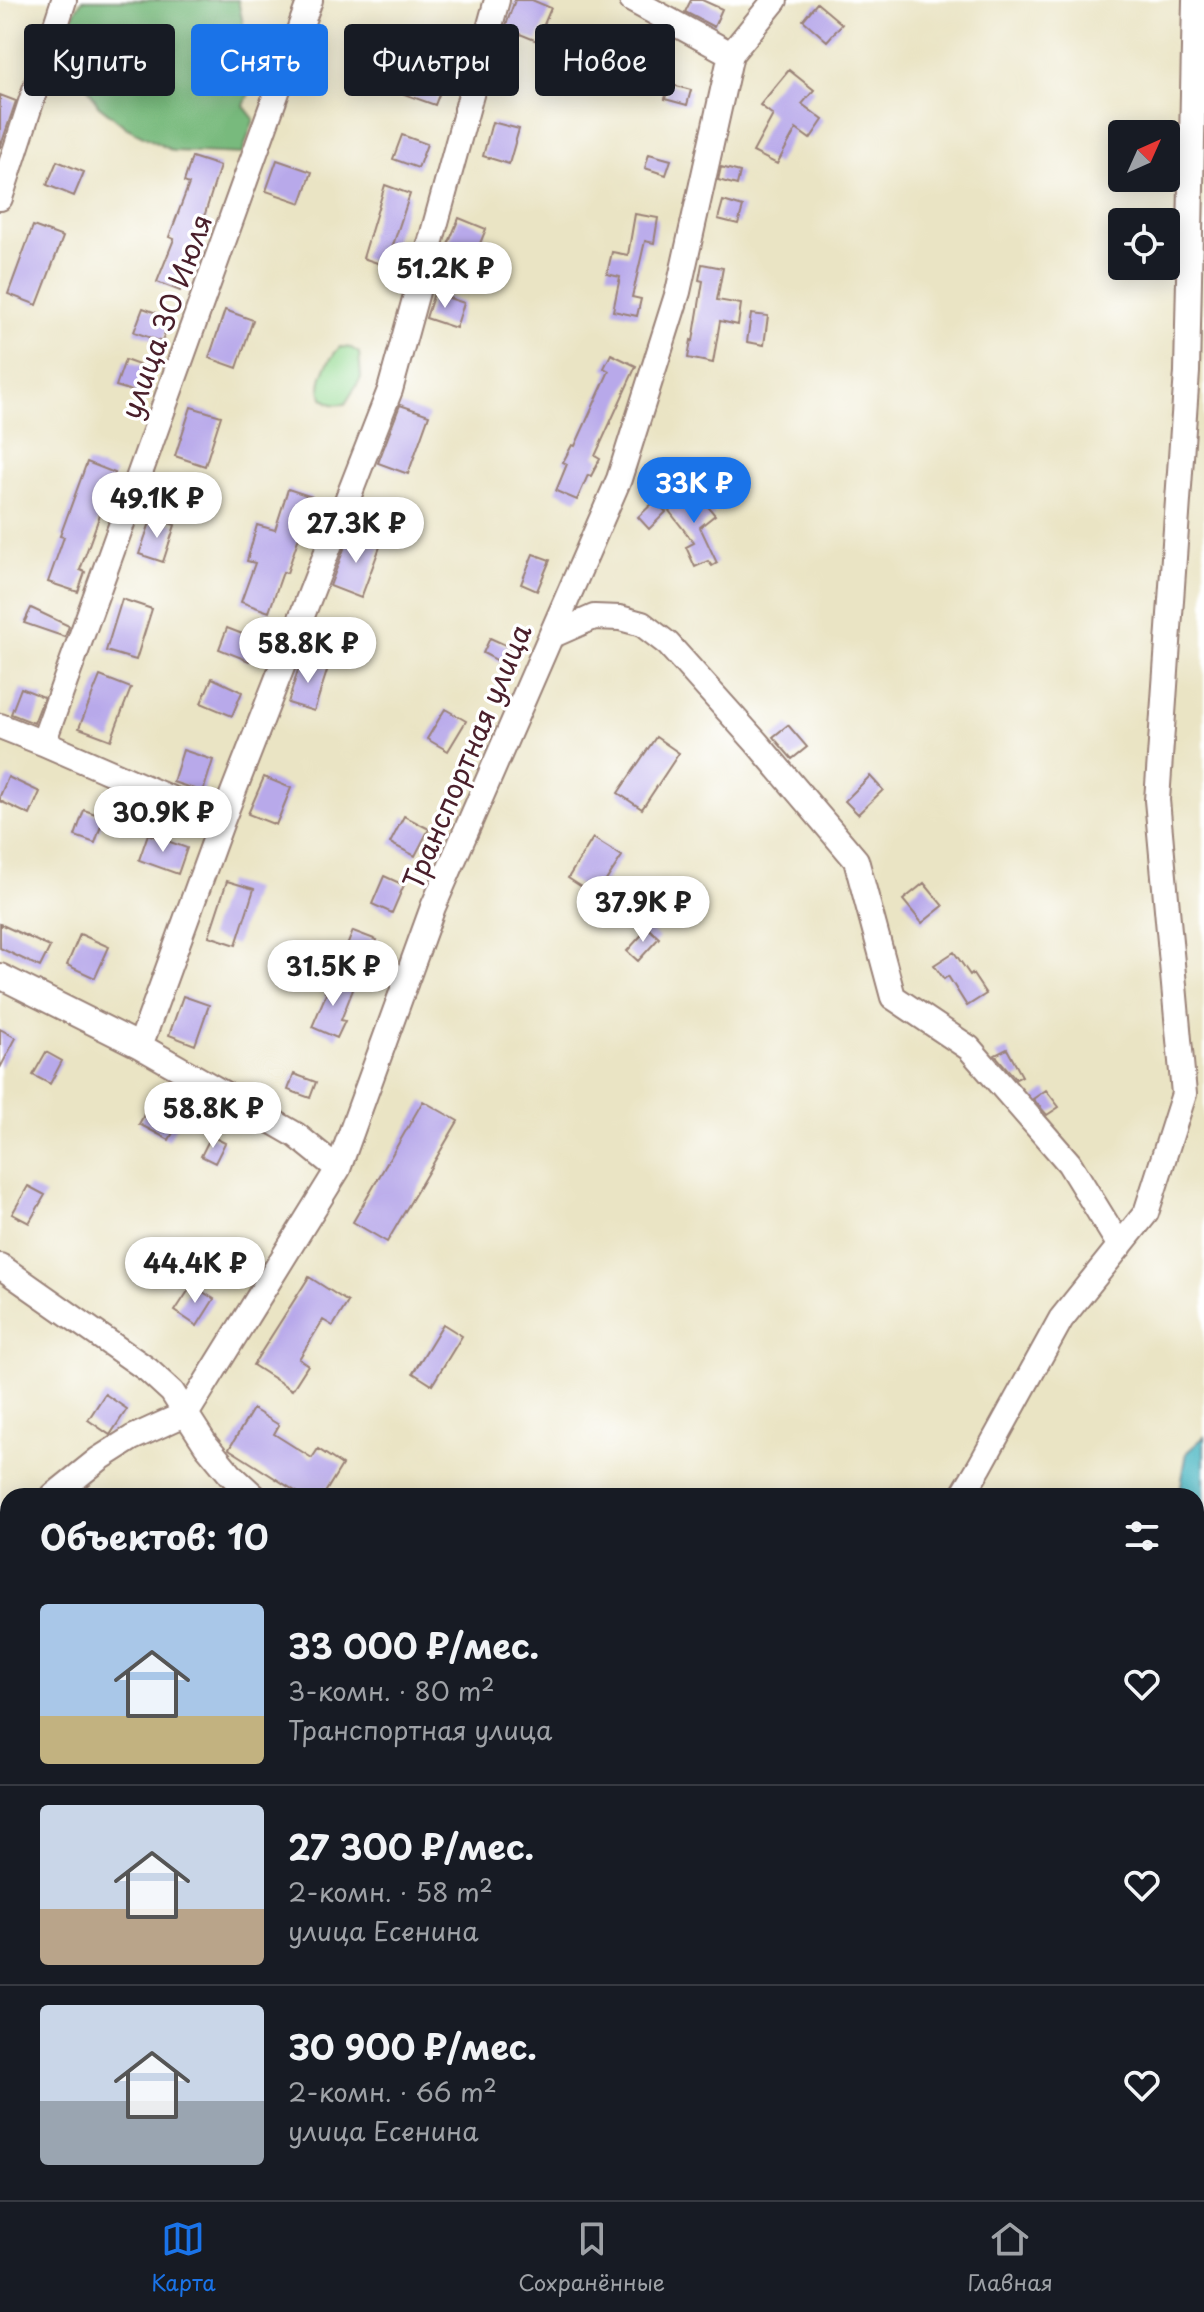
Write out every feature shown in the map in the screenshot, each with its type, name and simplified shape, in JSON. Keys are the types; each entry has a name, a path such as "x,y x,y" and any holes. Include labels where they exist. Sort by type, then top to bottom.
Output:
{"street":[{"path":"0,198 64,0"},
{"name":"улица 30 Июля","path":"43,743 310,0"},
{"path":"140,1046 222,821 390,390 497,0"},
{"path":"632,0 731,54"},
{"name":"Транспортная улица","path":"187,1413 338,1169 433,907 619,479 678,292 731,54 775,0"},
{"path":"967,1488 1061,1319 1146,1213 1184,1094 1157,800 1196,380 1195,0"},
{"path":"551,636 594,617 620,618 642,624 668,644 856,860 893,997 969,1048 1069,1163 1120,1246"},
{"path":"0,726 222,821"},
{"path":"0,976 140,1046 296,1135 338,1169"},
{"path":"0,1266 148,1370 172,1392 206,1445 246,1488"},
{"path":"63,1488 132,1438 187,1413"}],"green space":[{"path":"82,0 238,0 243,24 191,24 191,96 248,96 244,106 254,119 242,154 173,151 127,128 98,105 93,96 175,96 175,24 69,24"},
{"path":"340,347 359,353 361,378 345,404 334,404 325,399 320,385 330,360"}],"water":[{"path":"1204,1437 1204,1488 1180,1488 1187,1452"}],"building":[{"path":"515,0 532,0 551,8 544,24 535,24 535,40 519,34 519,24 506,24"},
{"path":"691,0 702,0 722,9 714,27 685,12"},
{"path":"817,3 842,24 827,41 803,20"},
{"path":"789,70 814,90 802,104 823,120 810,139 796,129 777,164 753,152 773,115 760,105"},
{"path":"675,86 691,90 687,105 665,99 666,96 675,96"},
{"path":"0,95 16,101 0,148"},
{"path":"410,96 438,96 435,105"},
{"path":"492,122 519,129 509,164 483,156"},
{"path":"402,135 427,144 418,168 393,159"},
{"path":"649,154 671,160 666,175 645,168"},
{"path":"192,157 220,166 204,217 207,218 180,291 157,282 174,239 169,237 189,184 184,182"},
{"path":"277,160 312,172 301,203 266,191"},
{"path":"57,161 84,172 74,196 47,185"},
{"path":"721,167 740,172 737,185 718,180"},
{"path":"385,185 410,194 386,266 363,258"},
{"path":"723,201 743,207 738,224 718,219"},
{"path":"635,214 658,218 654,243 645,241 632,297 641,299 637,316 613,311 620,277 607,274 612,252 628,255"},
{"path":"459,218 486,229 474,258 447,247"},
{"path":"33,226 63,237 37,305 8,294"},
{"path":"702,264 723,268 717,300 741,304 738,325 720,321 713,363 688,358 703,281 699,280"},
{"path":"434,293 464,303 456,328 426,318"},
{"path":"143,308 170,318 162,342 134,332"},
{"path":"225,310 253,320 237,368 209,358"},
{"path":"751,314 768,316 764,345 747,342"},
{"path":"611,354 636,366 595,456 600,459 591,476 588,475 577,500 556,491 567,464 563,462 572,445 575,446 609,371 604,368"},
{"path":"125,360 153,370 145,395 116,386"},
{"path":"400,405 429,415 408,474 378,463"},
{"path":"191,407 221,416 205,466 175,456"},
{"path":"87,462 115,473 80,570 85,572 78,592 48,582 64,537 60,536"},
{"path":"692,487 715,515 700,527 717,563 712,566 708,561 695,567 686,547 694,543 666,507"},
{"path":"288,489 312,497 287,573 283,572 269,612 241,602 255,563 247,561 257,525 275,530"},
{"path":"655,501 666,512 649,529 638,517"},
{"path":"152,517 175,525 163,562 139,554"},
{"path":"350,533 381,544 361,598 330,586"},
{"path":"533,554 550,560 537,591 521,584"},
{"path":"122,599 152,609 136,660 106,651"},
{"path":"31,608 69,626 65,637 24,623"},
{"path":"227,628 258,640 249,661 219,649"},
{"path":"490,638 510,647 502,663 483,653"},
{"path":"301,660 328,668 314,711 288,703"},
{"path":"100,676 131,688 111,740 79,728"},
{"path":"212,678 242,692 232,716 201,703"},
{"path":"21,688 44,697 34,723 11,714"},
{"path":"445,709 466,721 448,751 427,739"},
{"path":"788,725 807,747 792,759 773,737"},
{"path":"656,737 679,753 642,809 618,793"},
{"path":"183,750 213,760 203,792 173,782"},
{"path":"870,776 883,790 858,814 845,801"},
{"path":"8,777 40,792 30,815 0,801"},
{"path":"264,777 291,788 276,825 248,814"},
{"path":"84,810 104,817 95,843 75,836"},
{"path":"404,816 429,829 415,856 390,843"},
{"path":"148,834 187,848 178,874 139,860"},
{"path":"593,838 622,856 596,896 568,878"},
{"path":"384,876 404,885 392,913 372,904"},
{"path":"227,881 254,889 236,945 209,936"},
{"path":"924,883 943,906 922,923 903,900"},
{"path":"0,924 50,947 40,967 0,948"},
{"path":"648,928 659,938 638,961 627,951"},
{"path":"353,931 377,940 369,960 345,951"},
{"path":"80,934 109,947 95,978 67,965"},
{"path":"954,952 986,994 967,1006 948,976 944,979 934,965"},
{"path":"330,978 354,987 337,1038 312,1027"},
{"path":"183,996 209,1005 195,1045 169,1035"},
{"path":"0,1029 16,1038 0,1068"},
{"path":"1007,1049 1022,1076 1016,1079 995,1055"},
{"path":"46,1052 62,1061 50,1084 33,1075"},
{"path":"294,1074 316,1082 310,1098 288,1090"},
{"path":"1046,1090 1059,1107 1047,1115 1033,1099"},
{"path":"423,1101 458,1121 387,1242 353,1222"},
{"path":"151,1102 181,1118 169,1140 139,1124"},
{"path":"211,1136 225,1143 215,1163 201,1156"},
{"path":"28,1186 45,1195 29,1223 12,1214"},
{"path":"309,1277 348,1302 333,1326 323,1320 299,1359 308,1365 292,1390 253,1365"},
{"path":"192,1285 214,1299 197,1326 175,1311"},
{"path":"443,1324 462,1336 432,1385 413,1373"},
{"path":"105,1394 127,1409 110,1435 88,1420"},
{"path":"253,1409 279,1425 274,1434 312,1458 318,1449 342,1465 328,1488 290,1488 229,1449"}]}
